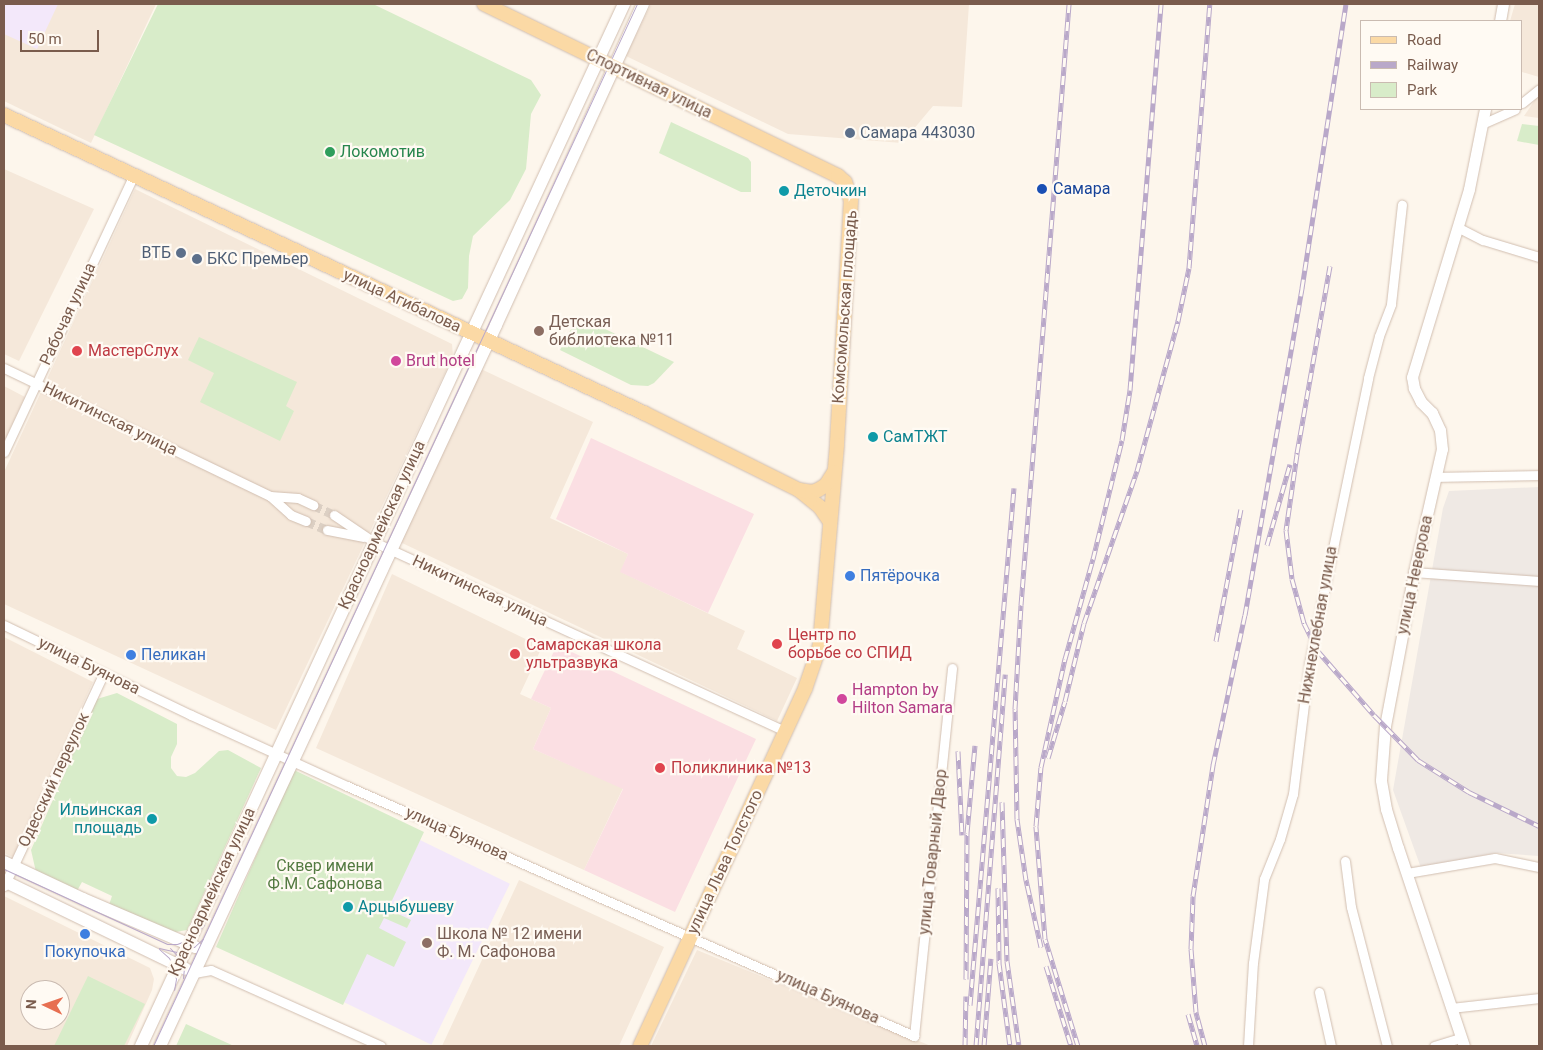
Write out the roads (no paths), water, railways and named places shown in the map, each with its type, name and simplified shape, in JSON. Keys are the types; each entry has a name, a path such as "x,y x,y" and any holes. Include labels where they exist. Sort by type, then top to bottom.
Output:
{"main road":[{"name":"Спортивная улица","path":"484,4 814,164"},
{"name":"Красноармейская улица","path":"141,1046 276,753 370,540 471,333 624,4"},
{"name":"Красноармейская улица","path":"160,1046 643,4"},
{"name":"улица Агибалова","path":"4,115 133,177 644,413 799,490 820,507 830,522"},
{"name":"Комсомольская площадь","path":"814,164 845,182 849,190 852,207 835,469"},
{"path":"799,490 812,492 818,490 831,479 835,469"},
{"name":"улица Льва Толстого","path":"640,1046 805,689 820,645 835,469"},
{"path":"8,864 204,952"},
{"path":"4,883 194,973"}],"street":[{"path":"1500,20 1503,4"},
{"path":"1523,102 1539,89"},
{"name":"улица Неверова","path":"1463,1042 1386,809 1381,780 1385,726 1414,572 1442,450 1440,430 1432,413 1421,402 1412,377 1468,189 1485,110"},
{"path":"1482,124 1513,110"},
{"name":"Рабочая улица","path":"4,452 133,177"},
{"name":"Нижнехлебная улица","path":"1248,1046 1252,963 1264,879 1280,839 1292,794 1310,656 1368,378 1379,336 1391,304 1402,205"},
{"path":"1457,228 1483,240 1539,257"},
{"name":"Никитинская улица","path":"4,368 270,496 291,515 306,522"},
{"path":"1436,477 1539,475"},
{"name":"Никитинская улица","path":"270,496 298,498 313,505"},
{"name":"Никитинская улица","path":"334,515 370,540 785,731"},
{"name":"Никитинская улица","path":"327,530 370,540"},
{"path":"1414,572 1539,581"},
{"name":"улица Буянова","path":"4,625 104,674 293,761 914,1036"},
{"name":"улица Товарный Двор","path":"914,1036 952,668"},
{"name":"Одесский переулок","path":"4,883 8,864 104,674"},
{"path":"1407,874 1495,858 1539,867"},
{"path":"1345,861 1352,907 1387,1046"},
{"path":"204,952 211,970"},
{"path":"194,973 211,970 381,1046"},
{"path":"1319,992 1331,1046"},
{"path":"1452,1008 1539,998"},
{"path":"1434,1046 1463,1042"}],"tunnel":[{"path":"313,505 334,515"},
{"path":"306,521 327,530"}],"tram line":[{"path":"153,1046 637,4"},
{"path":"4,869 167,944 177,944 190,939 204,925"},
{"path":"159,948 176,952 194,947 203,939"},
{"path":"170,948 181,960 184,968 183,978"},
{"path":"159,949 169,958 173,965 176,979 174,990"}],"railway":[{"path":"1041,947 1026,880 1017,819 1015,709 1021,605 1069,4"},
{"path":"1078,1046 1045,939 1036,826 1041,767 1065,659 1093,559 1122,440 1130,390 1161,4"},
{"path":"1048,758 1065,701 1084,623 1137,471 1178,321 1189,268 1210,4"},
{"path":"1205,1046 1196,1012 1191,949 1193,896 1213,765 1245,615 1302,288 1346,4"},
{"path":"1330,266 1297,454 1286,530 1292,579 1304,623 1317,650 1374,715 1418,760 1469,792 1539,826"},
{"path":"1267,545 1290,464"},
{"path":"970,1005 1014,488"},
{"path":"1216,641 1241,509"},
{"path":"976,1046 1005,674"},
{"path":"966,979 967,833 975,745"},
{"path":"958,751 962,835"},
{"path":"1002,802 1007,961 1019,1046"},
{"path":"998,888 999,963 1010,1046"},
{"path":"984,1046 991,958"},
{"path":"1046,966 1071,1046"},
{"path":"965,1046 966,996"},
{"path":"1188,1014 1197,1046"}],"place":[{"name":"Самара 443030","path":"850,133"},
{"name":"Локомотив","path":"330,152"},
{"name":"Самара","path":"1042,189"},
{"name":"Деточкин","path":"784,191"},
{"name":"ВТБ","path":"181,253"},
{"name":"БКС Премьер","path":"197,259"},
{"name":"Детская библиотека №11","path":"539,331"},
{"name":"МастерСлух","path":"77,351"},
{"name":"Brut hotel","path":"396,361"},
{"name":"СамТЖТ","path":"873,437"},
{"name":"Пятёрочка","path":"850,576"},
{"name":"Центр по борьбе со СПИД","path":"777,644"},
{"name":"Самарская школа ультразвука","path":"515,654"},
{"name":"Пеликан","path":"131,655"},
{"name":"Hampton by Hilton Samara","path":"842,699"},
{"name":"Поликлиника №13","path":"660,768"},
{"name":"Ильинская площадь","path":"152,819"},
{"name":"Арцыбушеву","path":"348,907"},
{"name":"Покупочка","path":"85,934"},
{"name":"Школа № 12 имени Ф. М. Сафонова","path":"427,943"}],"park label":[{"name":"Cквер имени Ф.М. Сафонова","path":"325,875"}]}
